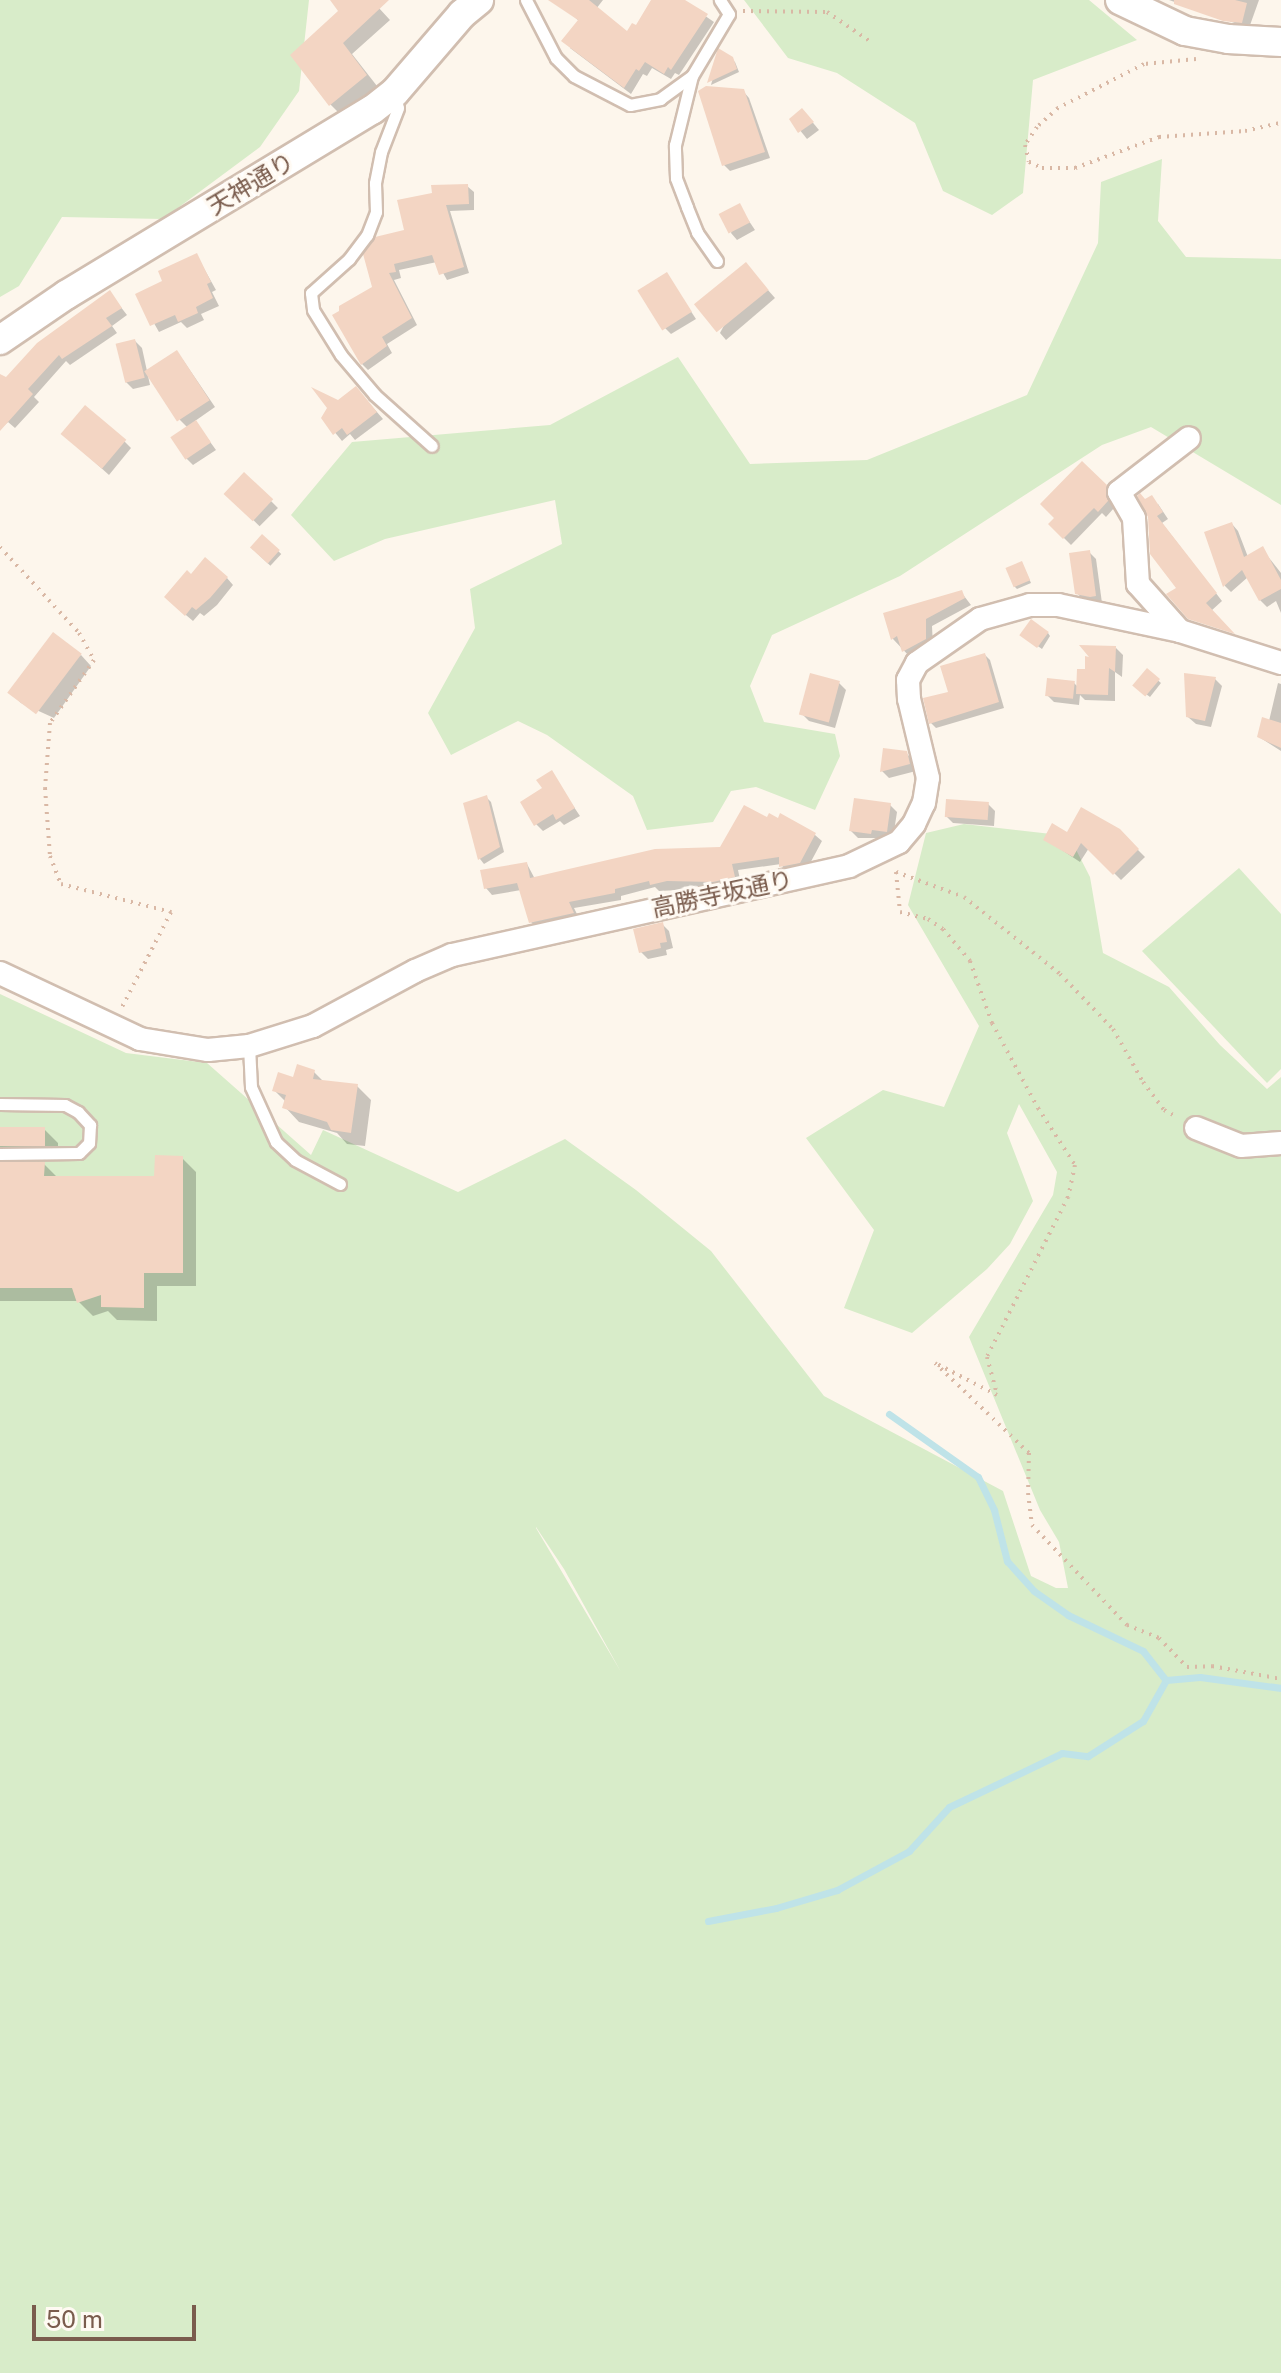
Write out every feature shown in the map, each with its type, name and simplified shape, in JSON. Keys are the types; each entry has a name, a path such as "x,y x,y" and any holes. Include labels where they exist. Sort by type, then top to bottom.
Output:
{"street":[{"name":"天神通り","path":"0,340 66,295 372,110 395,92 462,14 479,0"},
{"path":"1120,0 1185,31 1228,39 1281,42"},
{"path":"1180,631 1138,584 1134,518 1119,492 1189,438"},
{"name":"高勝寺坂通り","path":"0,973 112,1026 166,1045 208,1050 249,1046 313,1026 415,971 452,955 849,866 899,842 914,824 924,803 928,778 909,699 908,680 917,663 946,639 980,619 1030,605 1058,605 1180,631 1281,663"},
{"path":"1196,1128 1241,1146 1281,1143"}],"lane":[{"path":"526,0 556,58 574,76 630,105 660,99 692,76"},
{"path":"717,261 697,232 676,178 675,145 692,76 729,14 720,0"},
{"path":"395,92 398,108 381,152 375,183 376,212 367,235 349,259 311,293 313,310 341,355 375,395 432,446"},
{"path":"249,1046 251,1087 276,1142 295,1160 340,1184"},
{"path":"0,1104 65,1105 78,1112 90,1125 89,1143 79,1153 0,1154"}],"path":[{"path":"729,14 751,9 827,12 871,42"},
{"path":"1228,39 1202,58 1144,64 1058,108 1037,127 1025,145 1029,162 1042,168 1075,168 1159,137 1245,131 1281,123"},
{"path":"0,547 79,633 94,660 50,723 45,788 50,856 61,884 171,912 112,1026"},
{"path":"876,855 896,872 964,897 1060,974 1113,1029 1143,1082 1164,1110 1196,1128"},
{"path":"896,872 900,912 928,919 943,929 970,961 992,1023 1038,1108 1075,1165 1068,1197 987,1357 997,1395 935,1363 1029,1453 1028,1493 1032,1525 1127,1625 1159,1638 1187,1667 1225,1668 1281,1679"}],"green space":[{"path":"0,0 309,0 299,91 260,147 163,219 62,217 19,286 0,297"},
{"path":"744,0 1089,0 1137,40 1033,80 1023,193 992,215 943,191 915,123 837,73 788,58"},
{"path":"1162,159 1158,221 1186,257 1281,259 1281,505 1151,427 1102,445 900,576 772,635 750,686 764,722 835,734 840,756 815,810 756,787 731,791 713,822 647,830 633,796 547,735 518,721 451,755 428,713 475,628 470,589 562,544 555,500 385,539 334,561 291,515 352,442 550,425 678,357 750,464 867,460 1027,395 1098,243 1101,182"},
{"path":"964,824 1069,836 1090,877 1103,953 1169,987 1220,1045 1267,1089 1281,1077 1281,2373 0,2373 0,994 126,1053 207,1063 311,1155 323,1130 458,1192 565,1139 636,1190 711,1251 824,1396 1003,1491 1031,1576 1056,1588 1068,1588 1059,1542 1040,1510 969,1337 1053,1195 1057,1172 1019,1104 1007,1133 1033,1201 1010,1244 987,1269 912,1333 844,1308 874,1230 806,1138 883,1090 944,1107 979,1026 908,905 926,833","holes":["536,1527 564,1569 621,1672"]},
{"path":"1239,868 1281,914 1281,1069 1267,1083 1142,951"}],"building":[{"path":"330,0 389,0 343,43 367,75 329,106 290,55 338,11"},
{"path":"548,0 589,0 627,31 632,23 636,25 651,0 685,0 708,14 671,70 668,67 664,74 645,62 639,71 636,69 624,88 561,41 578,20"},
{"path":"1174,0 1235,0 1247,3 1242,23 1223,21 1174,4"},
{"path":"718,48 733,57 737,69 707,83"},
{"path":"706,86 744,89 765,152 722,166 698,91"},
{"path":"802,108 814,122 798,133 789,119"},
{"path":"468,184 469,204 446,205 464,267 439,275 432,255 394,264 396,272 389,273 412,318 382,337 387,346 361,365 332,315 339,311 339,306 372,287 363,254 375,237 404,230 397,200 432,193 431,185"},
{"path":"740,203 750,223 729,233 719,214"},
{"path":"197,253 211,282 207,284 213,298 196,307 198,313 178,322 175,315 150,326 135,294 162,281 158,271"},
{"path":"746,262 769,290 717,332 694,304"},
{"path":"667,272 692,312 662,330 637,291"},
{"path":"110,290 122,308 106,318 112,326 62,359 59,355 28,389 33,394 0,431 0,374 6,377 37,343"},
{"path":"135,339 145,378 125,383 116,344"},
{"path":"177,350 210,400 177,422 144,371"},
{"path":"356,386 377,412 347,435 342,428 333,435 321,418 327,408 311,387 338,400"},
{"path":"85,405 126,440 102,469 61,434"},
{"path":"196,420 211,442 185,460 170,437"},
{"path":"1082,461 1107,485 1108,501 1098,512 1094,508 1063,539 1048,524 1054,518 1040,504"},
{"path":"244,472 273,499 253,521 224,494"},
{"path":"1140,493 1145,499 1152,495 1163,512 1157,516 1217,593 1206,603 1235,634 1188,619 1166,594 1176,588 1150,554 1148,517 1137,496"},
{"path":"1232,522 1244,557 1263,546 1281,580 1281,589 1259,601 1242,570 1223,587 1204,532"},
{"path":"262,534 280,550 268,563 250,547"},
{"path":"1090,550 1096,596 1090,597 1075,594 1069,553"},
{"path":"205,557 228,577 210,598 196,610 192,607 185,616 164,597 187,570 191,574"},
{"path":"1022,561 1030,580 1014,587 1005,568"},
{"path":"962,590 965,598 926,619 926,639 902,652 897,636 891,640 883,613"},
{"path":"1031,619 1049,632 1037,648 1019,635"},
{"path":"53,632 82,654 36,714 7,693"},
{"path":"1079,645 1116,646 1115,672 1109,668 1108,695 1076,694 1077,669 1085,669 1085,656 1089,657"},
{"path":"985,653 999,702 929,724 923,698 948,692 940,666"},
{"path":"1147,668 1160,679 1145,697 1132,686"},
{"path":"810,673 840,681 829,723 799,715"},
{"path":"1184,673 1216,677 1205,721 1186,717"},
{"path":"1047,678 1075,681 1073,699 1045,696"},
{"path":"1262,717 1281,723 1281,748 1257,737"},
{"path":"883,748 907,751 910,764 880,772"},
{"path":"552,770 575,808 556,820 553,814 534,826 520,802 542,788 536,780"},
{"path":"487,795 500,847 478,860 463,803"},
{"path":"854,798 891,803 887,832 872,830 871,834 849,831"},
{"path":"946,799 989,802 988,820 945,817"},
{"path":"744,805 767,817 769,813 778,818 780,813 816,833 800,863 779,867 779,857 732,864 735,877 713,882 667,881 650,885 649,881 615,889 615,893 569,902 574,913 529,923 517,883 484,889 480,870 527,862 530,878 655,849 720,847"},
{"path":"1081,807 1120,829 1139,849 1113,875 1081,843 1073,857 1043,840 1052,823 1067,832"},
{"path":"663,922 667,942 660,943 661,948 639,953 633,929"},
{"path":"297,1064 315,1070 313,1079 358,1084 351,1133 331,1130 327,1122 282,1108 286,1095 272,1091 278,1072 293,1077"},
{"path":"0,1127 45,1127 45,1146 0,1146"},
{"path":"155,1155 183,1156 183,1273 144,1273 144,1308 101,1307 101,1295 77,1303 72,1288 0,1288 0,1162 45,1162 44,1176 154,1176"}],"waterway":[{"path":"889,1414 978,1477 994,1510 1007,1561 1034,1591 1068,1615 1143,1651 1166,1680"},
{"path":"708,1921 776,1908 837,1890 909,1851 949,1807 1062,1753 1088,1756 1143,1721 1166,1680 1200,1677 1281,1688"}]}
